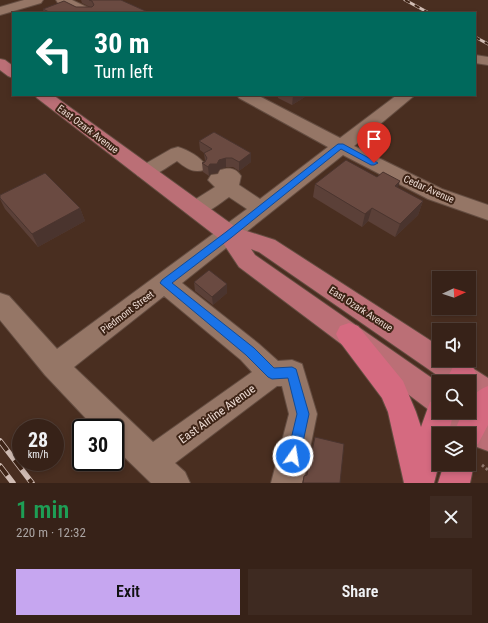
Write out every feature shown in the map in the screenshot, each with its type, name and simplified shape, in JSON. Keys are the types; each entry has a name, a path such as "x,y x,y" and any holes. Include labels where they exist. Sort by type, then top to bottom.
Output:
{"highway":[{"path":"349,334 393,390 402,412 419,481"},
{"path":"470,427 488,399"},
{"path":"419,481 438,419"},
{"path":"454,483 457,471"}],"main road":[{"path":"0,63 12,72"},
{"name":"East Ozark Avenue","path":"44,96 229,234 267,246 455,375"},
{"name":"East Ozark Avenue","path":"229,234 247,261 432,395"},
{"name":"East Ozark Avenue","path":"476,387 488,394"}],"street":[{"path":"0,11 37,0"},
{"path":"62,0 86,12"},
{"path":"476,59 488,61"},
{"name":"Cedar Avenue","path":"247,96 340,146 435,194 488,213"},
{"name":"Piedmont Street","path":"55,366 229,234 406,96"},
{"path":"145,172 178,154 195,161"},
{"path":"195,209 225,181 261,209"},
{"path":"165,283 250,352 272,374 292,372 303,414 287,483"},
{"path":"0,302 55,366 106,419"},
{"name":"East Airline Avenue","path":"151,462 272,374"},
{"path":"124,436 174,483"}],"building":[{"path":"89,0 121,0 148,12 49,12 43,9 64,1 76,7 92,7 94,5 92,1"},
{"path":"214,132 251,153 239,162 232,158 226,158 219,160 217,164 210,164 208,167 202,163 205,162 207,158 204,153 212,149 199,141"},
{"path":"346,160 377,177 383,172 400,181 395,186 423,201 400,224 372,208 365,214 315,184"},
{"path":"45,173 80,208 32,234 0,198 0,195"},
{"path":"209,270 227,284 212,297 194,282"},
{"path":"315,437 344,444 340,483 303,483 304,476 307,475"}],"railway":[{"path":"405,0 427,12"},
{"path":"476,38 488,44"},
{"path":"0,441 32,483"},
{"path":"0,466 13,483"}],"route":[{"path":"293,456 303,414 292,372 272,374 250,352 165,283 340,146 374,163"}]}
